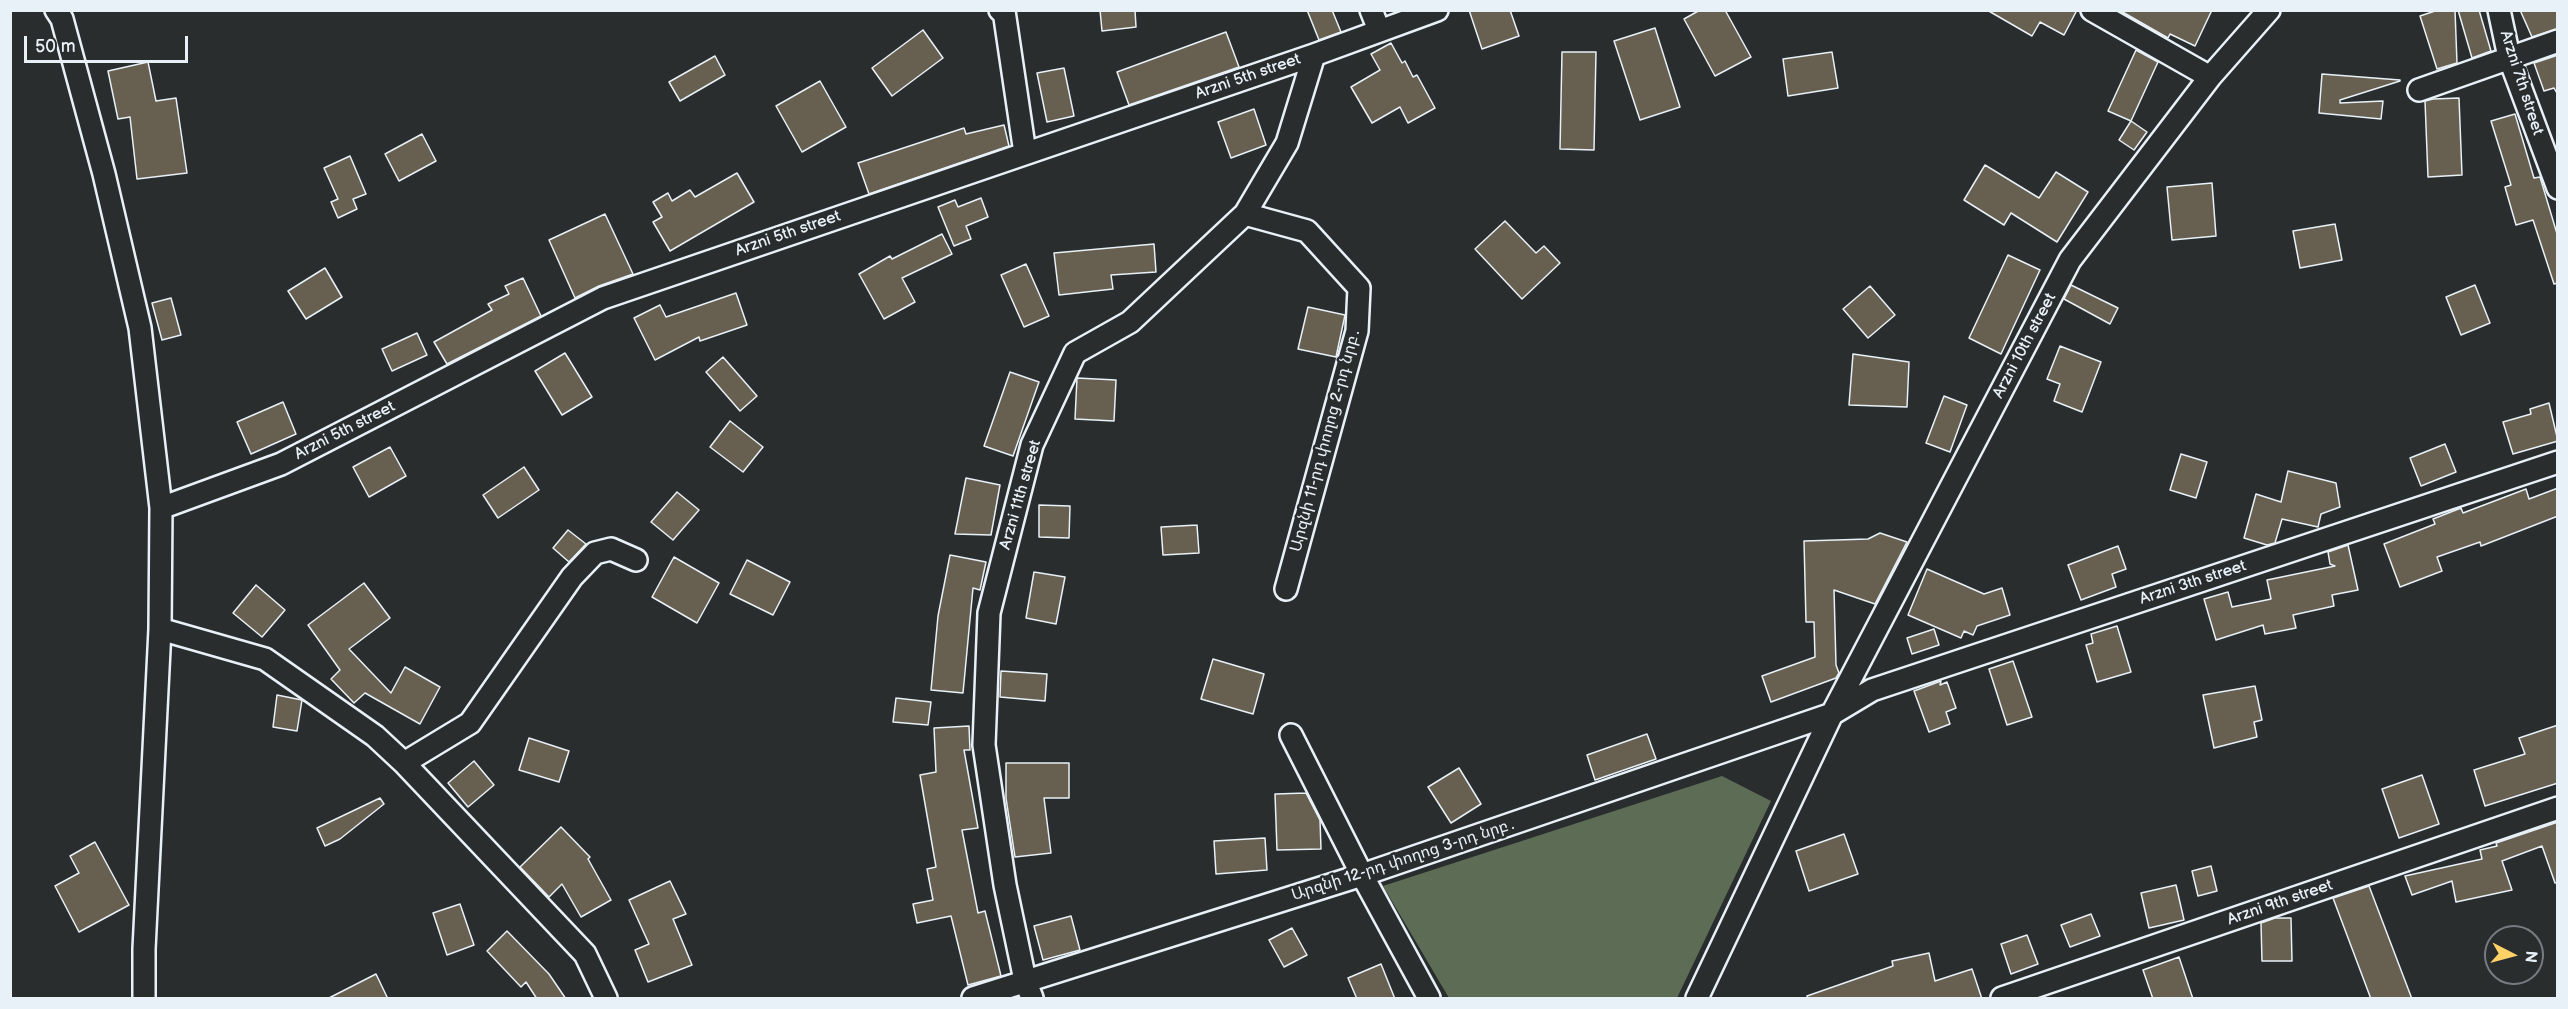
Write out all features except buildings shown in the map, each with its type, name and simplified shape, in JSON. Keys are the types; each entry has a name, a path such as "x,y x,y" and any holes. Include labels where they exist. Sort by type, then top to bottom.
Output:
{"street":[{"path":"56,10 62,19 98,152 140,327 161,508 160,629 144,949 144,999"},
{"path":"1000,10 1004,11 1025,153"},
{"path":"1371,10 1379,30"},
{"name":"Arzni 5th street","path":"161,508 280,464 603,298 1314,55 1437,10"},
{"path":"2092,10 2210,77"},
{"name":"Arzni 10th street","path":"1697,999 1833,714 2070,260 2210,77 2269,10"},
{"name":"Arzni 7th street","path":"2499,10 2510,57 2558,188"},
{"path":"2419,90 2558,41"},
{"name":"Arzni 11th street","path":"1028,990 1005,885 984,745 989,613 1032,445 1075,353 1130,322 1245,214 1287,143 1314,55"},
{"name":"Արզնի 11-րդ փողոց 2-րդ նրբ․","path":"1245,214 1307,231 1359,288 1357,331 1286,590"},
{"name":"Arzni 3th street","path":"1833,714 1872,690 2558,462"},
{"path":"404,763 470,723 572,577 595,553 611,549 636,560"},
{"path":"160,629 265,659 375,736 404,763 585,954 606,999"},
{"name":"Արզնի 12-րդ փողոց 3-րդ նրբ․","path":"973,999 1028,990 1833,714"},
{"path":"1291,735 1362,875 1429,999"},
{"name":"Arzni 9th street","path":"2002,999 2558,808"}],"green space":[{"path":"1722,776 1771,801 1677,998 1449,998 1383,886"}]}
